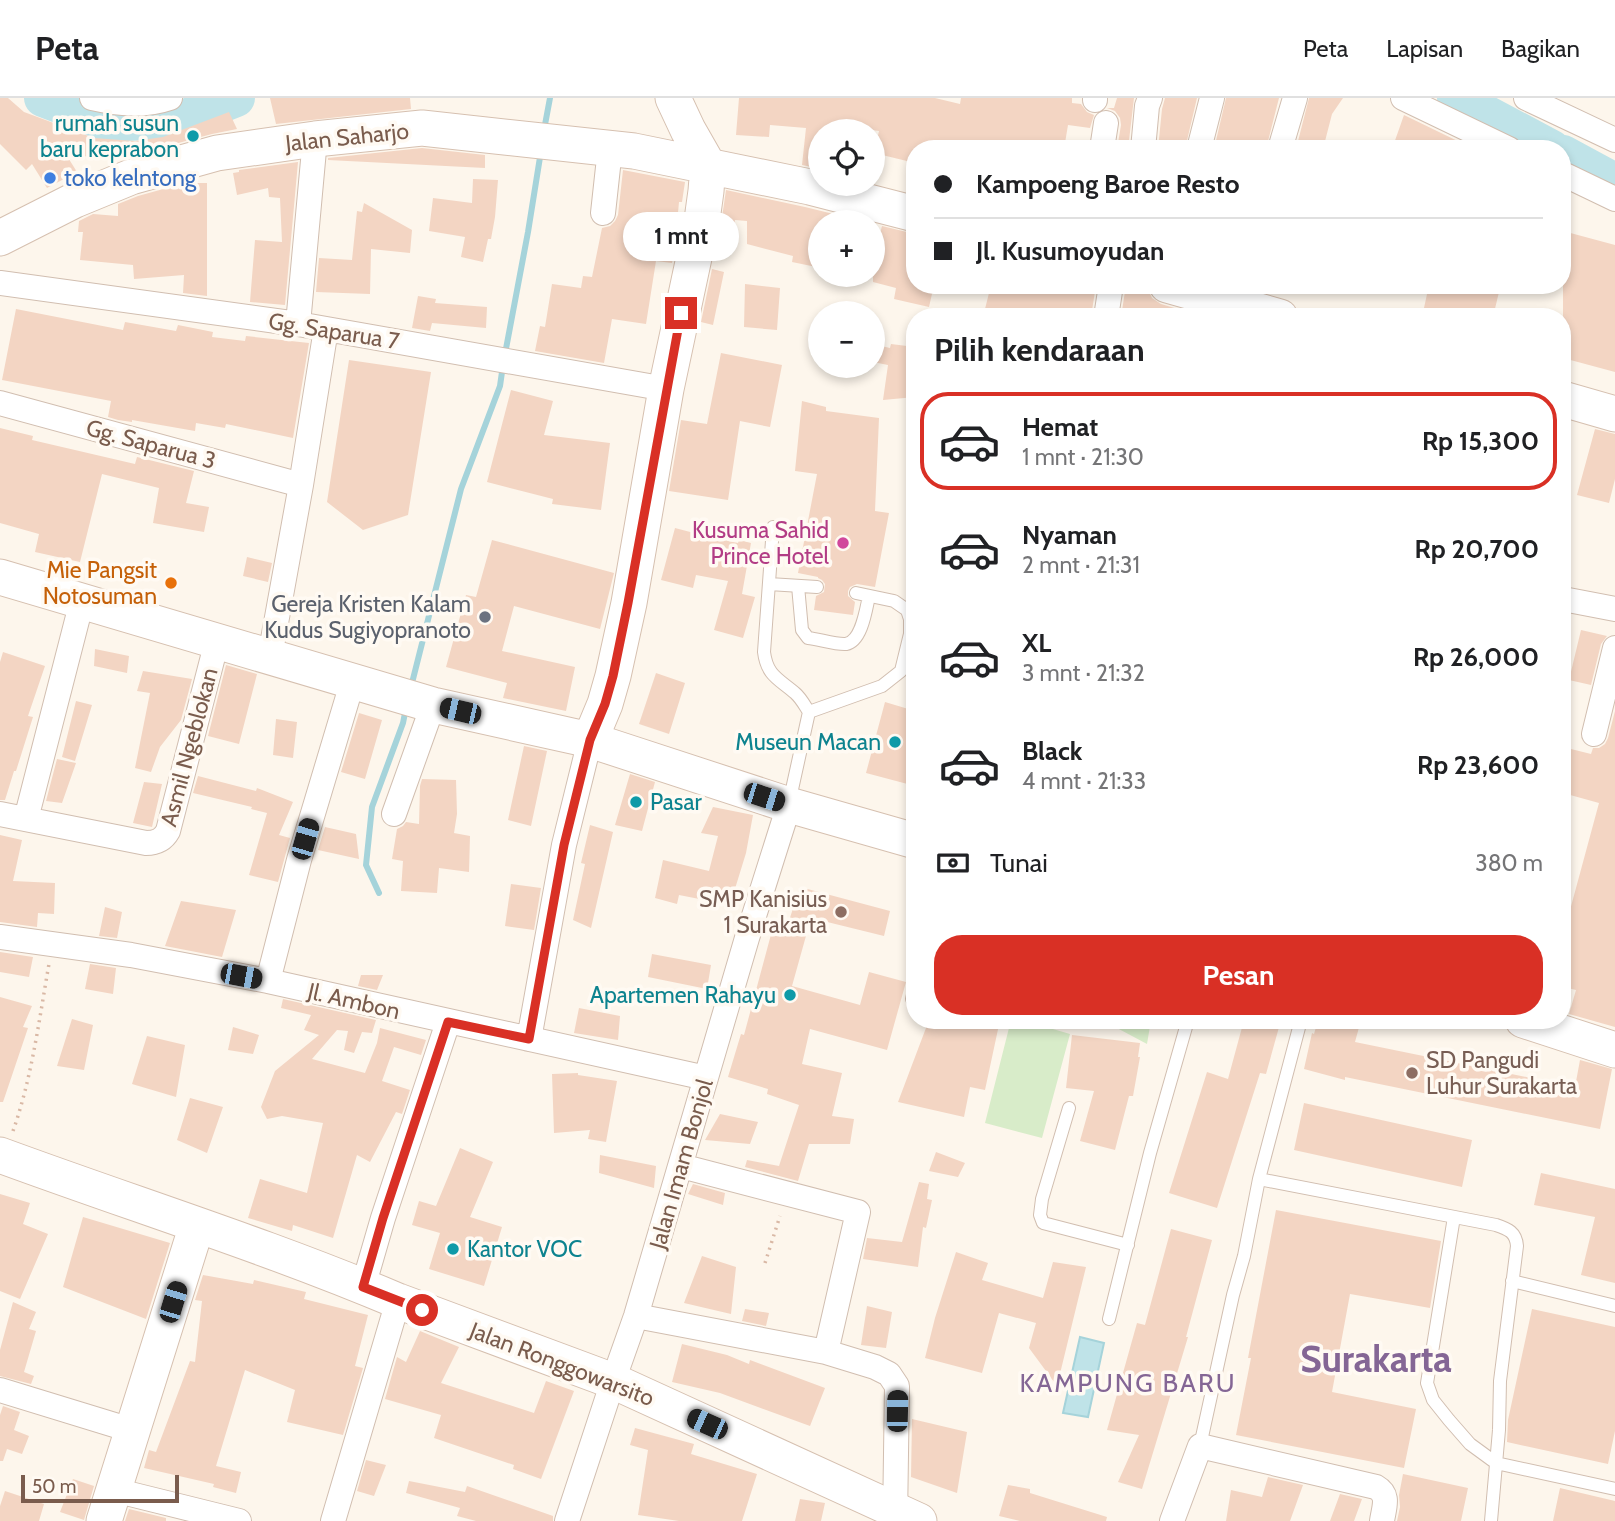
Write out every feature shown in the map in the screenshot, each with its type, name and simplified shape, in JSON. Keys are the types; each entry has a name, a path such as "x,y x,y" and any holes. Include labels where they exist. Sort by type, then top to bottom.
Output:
{"main road":[{"path":"590,740 605,704 616,664 666,389 702,220 708,165 673,98"},
{"name":"Jalan Saharjo","path":"0,238 75,200 131,177 217,153 422,128 634,151 810,187 906,212"},
{"path":"1245,295 1266,308"},
{"path":"1571,401 1615,414"},
{"path":"0,577 396,693 590,740 789,805 906,838"},
{"path":"1551,1029 1615,1050"},
{"name":"Jalan Ronggowarsito","path":"2,1156 197,1225 613,1381 903,1517"},
{"path":"109,1506 197,1225"}],"street":[{"path":"92,98 155,103 170,98"},
{"path":"1144,140 1150,98"},
{"path":"1201,140 1212,98"},
{"path":"1283,140 1295,98"},
{"path":"1403,98 1490,140"},
{"path":"1526,98 1615,140"},
{"path":"1103,140 1106,123"},
{"path":"298,324 315,139"},
{"path":"603,213 610,149"},
{"path":"1571,178 1615,199"},
{"name":"Gg. Saparua 7","path":"0,282 298,324 666,389"},
{"path":"270,656 326,329"},
{"name":"Gg. Saparua 3","path":"0,403 301,485"},
{"path":"26,819 82,601"},
{"path":"1571,601 1615,609"},
{"name":"Asmil Ngeblokan","path":"0,814 146,843 162,839 168,831 217,640"},
{"path":"1594,734 1615,648"},
{"path":"394,814 396,693"},
{"path":"268,981 292,886 396,693"},
{"path":"529,1039 564,845 590,740"},
{"name":"Jalan Imam Bonjol","path":"567,1521 636,1316 789,805"},
{"name":"Jl. Ambon","path":"0,937 131,955 268,981 706,1078"},
{"path":"363,1287 383,1218 463,1025"},
{"path":"681,1166 858,1212 826,1352"},
{"path":"333,1521 398,1301"},
{"path":"636,1316 826,1352 889,1374 897,1386 903,1517"},
{"path":"0,1390 134,1431"},
{"path":"1172,1521 1200,1446 1376,1487 1382,1490 1386,1498 1382,1521"},
{"path":"109,1506 239,1521"}],"lane":[{"path":"773,527 765,663 772,675 798,695 809,712 789,805"},
{"path":"769,584 817,587"},
{"path":"798,586 804,634 808,638 846,644 854,640 860,631 869,596"},
{"path":"856,593 894,601 906,609"},
{"path":"809,712 882,686 901,671 906,650"},
{"path":"1109,1319 1150,1153 1185,1029"},
{"path":"1200,1446 1259,1179 1299,1029"},
{"path":"1069,1108 1042,1199 1040,1215 1043,1223 1128,1244"},
{"path":"1259,1179 1496,1225 1511,1231 1517,1246 1500,1381 1499,1430 1491,1521"},
{"path":"1454,1217 1427,1383 1433,1400 1470,1444 1496,1463 1615,1489"},
{"path":"1512,1281 1615,1306"}],"path":[{"path":"2,1156 26,1090 52,945"},
{"path":"765,1263 788,1194"}],"green space":[{"path":"1009,1029 1053,1029 1070,1034 1042,1138 985,1123"},
{"path":"1119,1029 1150,1029 1147,1044"}],"water":[{"path":"1080,1337 1104,1343 1088,1417 1063,1413"}],"building":[{"path":"0,98 8,98 24,112 94,138 135,141 163,137 229,112 237,129 126,157 67,156 77,172 47,188 32,164 26,170 0,144"},
{"path":"270,98 410,98 411,109 276,124"},
{"path":"739,98 935,98 960,104 961,98 1072,98 1072,103 1081,104 1087,112 1094,115 1090,128 1068,125 1066,140 906,140 906,161 885,156 885,119 808,119 808,166 802,165 806,128 770,125 769,137 736,135"},
{"path":"1117,98 1134,98 1129,140 1118,140 1120,118 1115,111 1107,108 1114,108"},
{"path":"1165,98 1197,98 1187,140 1159,140"},
{"path":"1226,98 1279,98 1268,140 1216,140"},
{"path":"1309,98 1343,98 1332,114 1325,140 1298,140"},
{"path":"1404,115 1455,140 1395,140"},
{"path":"422,148 485,155 485,168 328,160 328,158"},
{"path":"298,162 285,305 250,302 255,240 282,242 280,198 269,197 268,188 237,195 233,173"},
{"path":"623,170 685,182 682,202 679,202 678,234 672,263 656,261 646,324 612,319 604,363 535,351 540,326 545,327 552,284 581,288 583,276 592,277 602,228 610,226 618,215"},
{"path":"473,179 498,180 491,239 488,239 483,262 461,257 465,237 429,231 433,198 472,203"},
{"path":"185,183 207,183 207,296 183,293 184,275 134,279 133,265 80,260 83,232 78,232 79,221 93,214 118,216 118,204"},
{"path":"726,190 817,210 808,210 808,265 792,262 793,256 747,244 747,221 735,220 731,240 719,238"},
{"path":"364,203 412,230 410,253 371,249 370,294 316,292 319,258 352,260 357,211 362,212"},
{"path":"885,227 906,232 906,294 932,294 929,307 894,299 896,288 885,285"},
{"path":"1571,233 1615,245 1615,372 1571,360 1571,308 1563,308 1563,294 1571,294"},
{"path":"712,269 724,272 713,325 701,322"},
{"path":"745,284 780,288 777,330 744,327"},
{"path":"989,294 1095,294 1092,308 985,308"},
{"path":"1125,294 1150,294 1161,304 1175,308 1122,308"},
{"path":"1427,294 1499,294 1495,308 1424,308"},
{"path":"418,296 436,299 435,303 487,307 486,328 432,323 430,331 412,328"},
{"path":"16,309 123,330 125,322 176,331 178,325 213,332 212,337 245,341 246,336 309,343 293,438 226,424 225,428 196,423 195,431 118,420 108,417 111,401 2,380"},
{"path":"891,344 906,346 906,398 883,400 888,365 885,364 885,347 890,348"},
{"path":"721,353 782,365 770,427 740,421 728,500 669,491 681,420 707,424"},
{"path":"349,360 431,372 408,515 363,530 327,502"},
{"path":"511,390 553,401 544,435 610,443 601,510 552,504 553,499 487,482"},
{"path":"802,401 826,407 826,411 879,418 875,511 889,513 875,587 857,584 848,591 848,596 855,602 853,615 814,610 816,596 824,592 825,584 818,577 798,573 817,474 795,471"},
{"path":"0,428 33,436 32,440 135,464 137,457 194,471 186,503 209,507 204,532 153,523 159,488 102,474 80,562 35,552 39,534 0,523"},
{"path":"1595,429 1615,434 1615,479 1609,503 1577,495"},
{"path":"675,528 738,543 739,540 751,543 742,594 755,597 743,638 714,630 728,581 696,575 693,588 661,580"},
{"name":"Gereja Kristen Kalam Kudus Sugiyopranoto","path":"492,540 614,573 600,629 514,606 502,651 575,667 566,711 503,698 507,683 446,667 466,595 476,597"},
{"path":"247,557 272,563 268,582 243,576"},
{"path":"1581,630 1607,636 1601,644 1591,685 1571,680"},
{"path":"95,649 129,656 127,673 94,666"},
{"path":"3,652 45,666 28,716 33,717 16,771 5,800 0,800 0,662"},
{"path":"226,665 257,674 239,744 208,736"},
{"path":"143,671 192,679 181,720 160,747 151,772 135,768 150,693 137,691"},
{"path":"656,673 685,683 669,734 639,724"},
{"path":"76,701 92,705 75,761 62,757"},
{"name":"Museun Macan","path":"885,702 906,708 906,784 866,773"},
{"path":"1615,711 1615,1027 1571,1015 1576,990 1571,989 1571,906 1599,803 1571,795 1571,749 1591,754 1593,748 1605,744"},
{"path":"359,713 382,720 365,779 341,772"},
{"path":"276,719 297,722 293,758 273,755"},
{"path":"524,746 547,751 531,826 508,820"},
{"path":"57,759 76,763 62,803 46,801"},
{"name":"Pasar","path":"630,774 655,782 642,831 615,825"},
{"path":"198,776 256,791 257,788 293,802 279,835 290,838 278,882 249,875 267,813 193,793"},
{"path":"422,779 456,780 457,814 454,833 470,836 469,872 439,868 437,893 401,891 403,861 392,859 397,829 406,822 419,824"},
{"path":"144,782 162,784 152,827 133,823"},
{"path":"713,807 753,815 746,853 730,905 679,895 677,904 655,898 663,860 709,871 718,836 701,833"},
{"path":"590,825 613,832 591,928 573,920 585,864 581,863"},
{"path":"325,827 356,834 359,859 318,850"},
{"path":"0,835 22,840 13,881 55,883 54,914 38,913 37,927 0,922"},
{"path":"511,884 541,888 534,930 505,926"},
{"path":"800,887 890,911 884,936 811,918 792,986 860,1005 869,972 906,982 887,1050 810,1029 802,1064 842,1073 832,1116 854,1119 850,1144 809,1144 798,1181 745,1167 747,1160 779,1166 799,1105 767,1094 768,1089 728,1077 741,1034 744,1035 773,927 786,930"},
{"path":"181,901 236,910 222,957 165,946"},
{"path":"105,907 122,912 117,938 99,936"},
{"path":"0,952 33,957 29,977 0,972"},
{"path":"652,954 711,965 707,989 648,977"},
{"path":"90,964 116,968 113,994 85,989"},
{"path":"361,975 383,975 377,990 358,986"},
{"path":"0,997 32,1006 23,1027 28,1028 3,1102 0,1102"},
{"path":"283,999 376,1020 372,1033 362,1032 354,1053 344,1050 348,1031 337,1030 312,1059 365,1073 380,1028 426,1040 421,1055 394,1047 382,1081 410,1090 402,1114 396,1112 370,1162 357,1155 333,1238 293,1225 292,1231 248,1218 260,1179 307,1193 323,1123 282,1116 267,1119 261,1107 275,1071 319,1035 304,1030 311,1015 281,1008"},
{"path":"579,1008 620,1016 618,1040 574,1033"},
{"path":"72,1019 93,1025 84,1070 57,1066"},
{"path":"233,1027 259,1035 253,1054 228,1050"},
{"path":"926,1029 998,1029 985,1090 970,1087 964,1117 898,1102"},
{"path":"1242,1029 1278,1029 1266,1074 1260,1073 1217,1208 1169,1193 1207,1072 1228,1079"},
{"name":"SD Pangudi Luhur Surakarta","path":"1315,1029 1359,1029 1355,1042 1575,1087 1580,1060 1612,1069 1600,1129 1345,1077 1345,1080 1304,1069 1312,1033 1314,1034"},
{"path":"1072,1035 1140,1043 1133,1096 1129,1096 1115,1150 1080,1141 1094,1091 1066,1088"},
{"path":"147,1036 185,1045 176,1097 132,1084"},
{"path":"578,1073 617,1081 606,1142 588,1139 590,1130 554,1133 552,1074"},
{"path":"190,1098 223,1107 207,1153 177,1140"},
{"path":"1304,1103 1472,1140 1462,1187 1294,1150"},
{"path":"720,1114 758,1122 750,1144 705,1140"},
{"path":"460,1148 493,1162 470,1217 502,1227 484,1286 429,1269 440,1233 412,1225 419,1201 436,1206"},
{"path":"936,1152 965,1163 958,1177 929,1171"},
{"path":"600,1155 656,1166 654,1188 599,1173"},
{"path":"1541,1173 1615,1189 1615,1283 1581,1275 1595,1217 1534,1205"},
{"path":"919,1182 929,1184 927,1199 932,1200 926,1228 923,1227 918,1267 863,1259 867,1238 902,1242"},
{"path":"693,1184 725,1193 723,1205 688,1194"},
{"path":"0,1194 30,1203 23,1224 48,1234 20,1299 0,1291"},
{"path":"1276,1210 1441,1241 1430,1308 1350,1294 1332,1392 1416,1409 1404,1468 1236,1435"},
{"path":"83,1217 170,1243 146,1319 63,1287"},
{"path":"1171,1229 1212,1240 1188,1337 1142,1489 1118,1482 1139,1435 1107,1430 1137,1323 1145,1325"},
{"path":"956,1252 988,1263 982,1280 1043,1298 1053,1262 1086,1267 1057,1386 1029,1348 1036,1323 999,1313 982,1373 925,1358"},
{"path":"702,1256 736,1267 731,1314 684,1303"},
{"path":"203,1275 253,1284 254,1280 306,1292 304,1299 368,1315 355,1366 363,1368 343,1435 287,1422 295,1390 245,1370 216,1466 241,1472 236,1493 213,1487 214,1484 144,1468 149,1450 156,1452 190,1361 195,1362 202,1301 195,1300"},
{"path":"13,1302 36,1312 29,1329 36,1331 24,1372 34,1376 31,1384 0,1376 0,1350"},
{"path":"867,1306 892,1312 886,1348 861,1345"},
{"path":"745,1309 769,1313 766,1326 742,1321"},
{"path":"1532,1309 1615,1327 1615,1431 1608,1464 1507,1442 1508,1420"},
{"path":"420,1331 459,1347 441,1383 534,1413 546,1381 574,1391 541,1479 513,1469 514,1465 434,1438 441,1415 385,1399 397,1357 406,1362"},
{"path":"682,1344 727,1355 749,1364 750,1360 825,1388 810,1426 720,1393 672,1382"},
{"path":"3,1406 20,1412 14,1430 29,1436 22,1454 7,1449 3,1461 0,1461 0,1415"},
{"path":"912,1419 967,1432 957,1493 911,1477"},
{"path":"635,1428 694,1444 691,1454 757,1474 742,1521 679,1521 638,1515 648,1450 630,1445"},
{"path":"366,1460 386,1465 374,1496 357,1491"},
{"path":"1403,1474 1468,1488 1461,1521 1397,1521"},
{"path":"1268,1477 1303,1485 1290,1521 1226,1521 1231,1490 1262,1497"},
{"path":"73,1479 94,1486 84,1520 60,1512"},
{"path":"409,1481 465,1492 467,1486 553,1516 553,1521 476,1521 457,1516 460,1508 406,1493"},
{"path":"1008,1485 1030,1489 1030,1493 1107,1517 1106,1521 1020,1521 999,1516"},
{"path":"1560,1488 1615,1501 1615,1521 1553,1521"},
{"path":"5,1491 44,1504 39,1521 0,1521 0,1506"},
{"path":"1340,1494 1362,1499 1354,1521 1330,1521"},
{"path":"800,1499 825,1503 821,1521 795,1521"},
{"path":"129,1509 166,1518 166,1521 125,1521"}],"waterway":[{"path":"43,98 108,123 183,119 236,98"},
{"path":"544,130 550,98"},
{"path":"1456,98 1535,140"},
{"path":"505,354 541,151"},
{"path":"1571,158 1615,182"},
{"path":"411,687 461,489 500,386 503,365"},
{"path":"379,893 366,865 372,807 406,708"}],"place":[{"name":"rumah susun baru keprabon","path":"193,136"},
{"name":"toko kelntong","path":"50,178"},
{"name":"Kusuma Sahid Prince Hotel","path":"843,543"},
{"name":"Mie Pangsit Notosuman","path":"171,583"},
{"name":"Gereja Kristen Kalam Kudus Sugiyopranoto","path":"485,617"},
{"name":"Museun Macan","path":"895,742"},
{"name":"Pasar","path":"636,802"},
{"name":"SMP Kanisius 1 Surakarta","path":"841,912"},
{"name":"Apartemen Rahayu","path":"790,995"},
{"name":"SD Pangudi Luhur Surakarta","path":"1412,1073"},
{"name":"Kantor VOC","path":"453,1249"}],"district":[{"name":"Surakarta","path":"1376,1358"},
{"name":"KAMPUNG BARU","path":"1128,1383"}],"route":[{"path":"422,1310 363,1287 448,1022 529,1039 564,845 590,740 598,724 613,676 681,313"}]}
